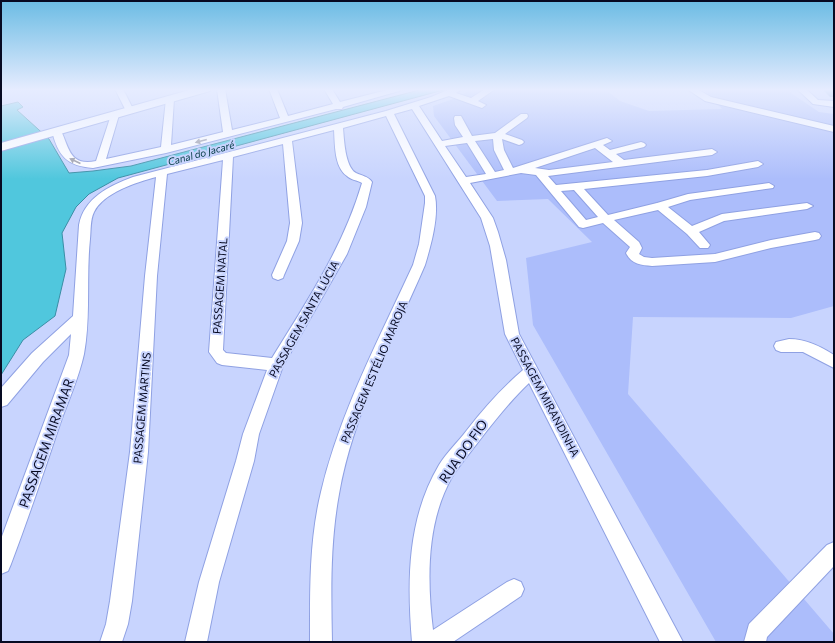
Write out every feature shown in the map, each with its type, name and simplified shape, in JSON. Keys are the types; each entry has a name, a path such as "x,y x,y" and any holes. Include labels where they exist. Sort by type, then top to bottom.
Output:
{"main road":[{"path":"1,147 101,119"}],"street":[{"path":"100,164 114,119"},
{"path":"166,150 168,119"},
{"path":"226,119 228,134"},
{"path":"54,132 68,158 81,164 100,164 166,150 289,119"},
{"name":"PASSAGEM MIRAMAR","path":"1,564 71,374 76,355 79,337 80,275 86,221 92,207 102,198 122,186 162,172 368,119"},
{"name":"PASSAGEM ESTÉLIO MAROJA","path":"321,642 324,526 334,476 348,426 419,265 426,244 431,203 426,187 392,119"},
{"name":"PASSAGEM MIRANDINHA","path":"423,119 487,218 494,234 512,334 582,466 672,642"},
{"path":"458,119 468,139 492,175"},
{"path":"510,172 498,150 496,143 498,135 520,119"},
{"path":"793,119 834,129"},
{"name":"PASSAGEM SANTA LÚCIA","path":"196,642 209,582 245,461 251,434 270,379 276,365 350,237 363,200 367,182 351,175 345,169 338,126"},
{"path":"439,144 498,135 519,142"},
{"path":"278,275 293,241 296,223 287,139"},
{"path":"464,181 521,170 607,141"},
{"path":"596,145 610,153 623,164"},
{"path":"610,153 641,145"},
{"path":"521,170 540,173 712,152"},
{"name":"PASSAGEM NATAL","path":"228,155 216,352 222,359 276,365"},
{"path":"553,189 690,174 758,164"},
{"name":"PASSAGEM MARTINS","path":"111,642 117,624 121,601 139,452 151,276 162,172"},
{"path":"540,173 581,224 660,206 688,197 769,186"},
{"path":"690,174 710,193"},
{"path":"576,186 606,218 635,245 636,248 632,253 634,257 642,261 675,261 715,258 771,244 815,236"},
{"path":"660,206 704,245"},
{"path":"691,232 722,218 807,206"},
{"path":"1,400 25,370 49,345 79,319"},
{"path":"781,346 793,344 808,347 834,362"},
{"name":"RUA DO FIO","path":"423,642 419,580 422,543 436,491 443,474 501,399 531,372"},
{"path":"755,642 757,632 834,552"},
{"path":"434,642 514,589"}],"shaded area":[{"path":"436,119 834,119 834,306 791,318 633,317 628,394 834,634 834,642 716,642 533,325 526,258 592,242 548,199 497,201"}],"water":[{"name":"Canal do Jacaré","path":"1,119 27,119 49,139 69,173 131,166 309,119 336,119 118,178 89,194 76,207 62,233 66,269 55,316 23,340 1,375"}]}
